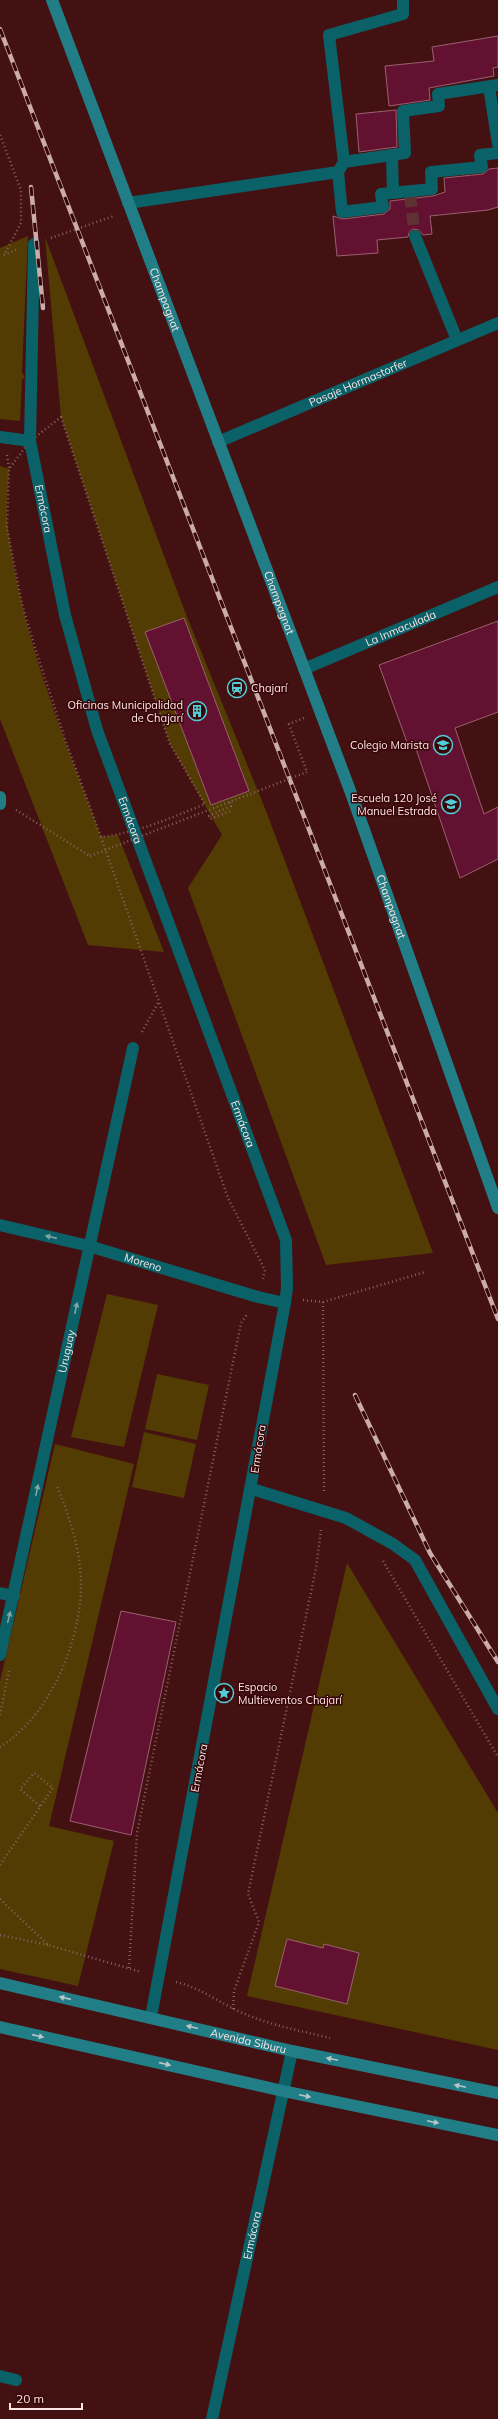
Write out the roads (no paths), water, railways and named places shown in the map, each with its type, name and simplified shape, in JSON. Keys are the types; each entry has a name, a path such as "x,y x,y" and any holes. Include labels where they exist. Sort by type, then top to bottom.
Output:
{"street":[{"name":"Champagnat","path":"52,0 351,793 498,1208"},
{"path":"403,0 403,14 329,35 344,162 338,172 342,212 384,207 381,194 393,192 410,193 432,189 431,172 482,167 480,155 498,153"},
{"path":"344,162 405,153 403,111 439,106 438,94 493,86 498,144"},
{"path":"392,156 393,192"},
{"path":"129,207 338,172"},
{"path":"415,236 457,340"},
{"name":"Ermácora","path":"34,244 30,441 65,615 97,730 286,1240 287,1288 285,1303 275,1346 252,1489 160,1978 151,2017"},
{"name":"Pasaje Hormastorfer","path":"218,442 498,323"},
{"path":"0,437 30,441"},
{"name":"La Inmaculada","path":"304,669 498,587"},
{"name":"Uruguay","path":"0,1655 133,1048"},
{"name":"Moreno","path":"0,1225 89,1246 258,1297 285,1303"},
{"path":"252,1489 324,1510 362,1524 415,1560 498,1710"},
{"path":"0,1593 14,1596"},
{"name":"Avenida Siburu","path":"0,1983 292,2051 498,2093"},
{"path":"0,2027 283,2091 498,2136"},
{"name":"Ermácora","path":"212,2419 292,2051"},
{"path":"0,2376 16,2380"}],"tunnel":[{"path":"410,195 415,236"}],"railway":[{"path":"0,29 498,1319"},
{"path":"31,187 43,308"},
{"path":"355,1395 430,1553 498,1662"}],"place":[{"name":"Chajarí","path":"237,688"},
{"name":"Oficinas Municipalidad de Chajarí","path":"197,711"},
{"name":"Colegio Marista","path":"443,745"},
{"name":"Escuela 120 José Manuel Estrada","path":"451,804"},
{"name":"Espacio Multieventos Chajarí","path":"224,1693"}]}
